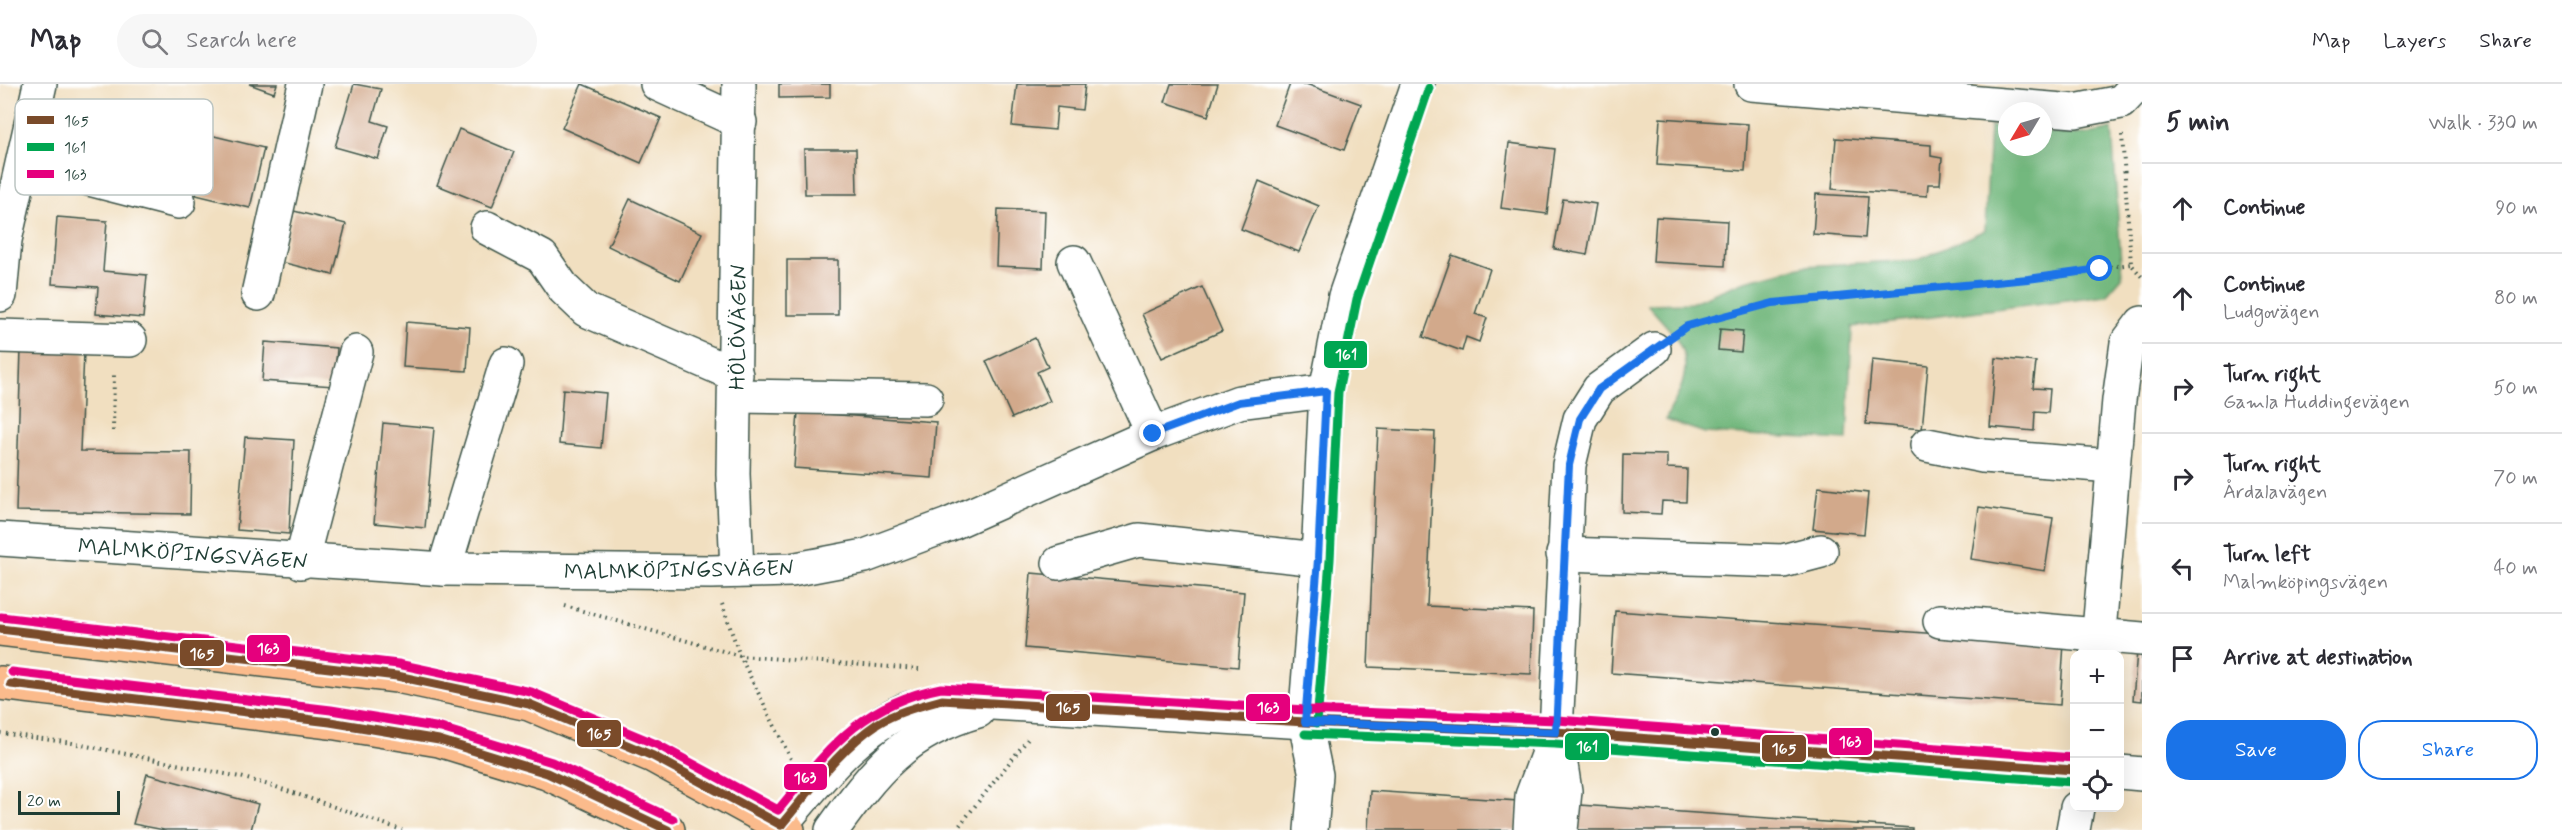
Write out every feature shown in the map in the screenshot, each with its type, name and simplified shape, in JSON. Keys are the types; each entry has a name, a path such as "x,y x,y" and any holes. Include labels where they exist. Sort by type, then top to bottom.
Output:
{"main road":[{"path":"0,629 397,676 529,704 653,756 782,828"},
{"path":"0,683 330,722 439,740 547,773 668,830"}],"street":[{"path":"37,99 40,84"},
{"path":"258,294 305,84"},
{"path":"657,84 740,122"},
{"name":"HÖLÖVÄGEN","path":"724,571 733,474 739,84"},
{"path":"1311,830 1316,775 1305,722 1318,559 1326,391 1345,296 1418,84"},
{"path":"1751,84 2075,111 2130,93"},
{"path":"0,295 5,240 15,194"},
{"path":"152,195 179,202"},
{"path":"487,228 542,257 564,289 586,310 735,386 926,399"},
{"path":"1074,262 1153,434"},
{"path":"2098,645 2112,466 2127,343 2142,323"},
{"path":"0,336 122,340"},
{"path":"1561,830 1565,791 1556,732 1569,465 1580,419 1599,389 1654,349"},
{"path":"301,562 356,352"},
{"path":"444,569 506,364"},
{"name":"MALMKÖPINGSVÄGEN","path":"0,539 301,562 444,569 792,570 865,556 948,525 1153,434 1239,402 1326,391"},
{"path":"1927,445 1983,456 2112,466"},
{"path":"1059,563 1139,540 1318,559"},
{"path":"1563,554 1783,561 1821,551"},
{"path":"1940,621 2098,645 2142,639"},
{"path":"782,828 815,786 875,725 900,712 942,700 1305,722 1556,732 2070,770"},
{"path":"832,830 891,756 945,720 997,705"},
{"path":"1530,830 1532,796 1556,732"},
{"path":"2124,772 2142,774"},
{"path":"2073,830 2077,812"}],"path":[{"path":"2130,93 2132,264 2142,277"},
{"path":"1654,349 1687,326 1773,303 2028,279 2132,264"},
{"path":"113,431 122,340"},
{"path":"724,571 740,656 794,764 815,786"},
{"path":"0,733 72,743 240,777 402,830"},
{"path":"956,830 1026,739 1036,739"}],"green space":[{"path":"1990,126 1998,127 1998,156 2052,156 2052,133 2094,133 2112,129 2122,277 2106,295 1852,327 1847,440 1705,433 1666,420 1680,390 1685,364 1678,342 1647,304 1691,303 1742,282 1804,266 1918,260 1985,230"}],"building":[{"path":"249,84 277,84 274,93"},
{"path":"354,84 381,89 372,121 388,126 378,159 335,147"},
{"path":"582,84 661,118 641,163 562,128"},
{"path":"779,84 830,84 830,97 779,98"},
{"path":"1017,84 1085,84 1082,110 1057,107 1055,130 1012,126"},
{"path":"1171,84 1218,84 1208,116 1165,102"},
{"path":"1290,84 1306,84 1361,104 1344,150 1275,125"},
{"path":"1660,118 1748,124 1745,171 1657,165"},
{"path":"459,129 514,152 492,207 437,185"},
{"path":"213,136 264,148 250,208 196,195 213,195"},
{"path":"1836,138 1931,145 1931,156 1942,158 1940,184 1928,184 1927,196 1832,189"},
{"path":"1509,143 1555,149 1547,214 1501,208"},
{"path":"804,149 856,149 857,194 805,194"},
{"path":"1259,181 1319,206 1299,252 1241,229"},
{"path":"1816,194 1868,197 1865,238 1813,234"},
{"path":"630,199 702,233 680,281 608,246"},
{"path":"1563,199 1596,204 1587,255 1554,249"},
{"path":"998,209 1045,211 1043,268 996,266"},
{"path":"294,211 346,224 333,275 281,262"},
{"path":"57,217 107,221 103,271 147,275 143,318 96,314 98,287 52,284"},
{"path":"1656,217 1727,221 1725,266 1653,262"},
{"path":"1452,255 1490,269 1475,314 1487,318 1479,342 1466,337 1462,351 1423,337"},
{"path":"787,260 838,260 838,315 787,315"},
{"path":"1202,287 1222,331 1162,358 1142,314"},
{"path":"406,322 470,327 467,371 403,367"},
{"path":"1720,329 1743,331 1741,352 1718,350"},
{"path":"1035,338 1048,367 1037,372 1050,401 1012,418 986,361"},
{"path":"265,342 337,348 334,386 262,381"},
{"path":"21,349 84,352 80,451 191,452 190,514 16,511"},
{"path":"1996,358 2036,362 2033,388 2050,389 2048,413 2035,412 2034,431 1990,427"},
{"path":"1872,360 1928,366 1922,429 1866,424"},
{"path":"563,389 606,393 601,448 559,444"},
{"path":"798,412 936,422 932,478 794,468"},
{"path":"383,423 434,428 425,528 374,523"},
{"path":"1378,429 1435,432 1427,606 1533,611 1531,674 1368,667"},
{"path":"245,437 294,440 289,534 237,530"},
{"path":"1623,454 1667,455 1667,468 1687,469 1686,502 1662,501 1661,514 1622,512"},
{"path":"1818,487 1868,493 1864,534 1813,529"},
{"path":"1979,507 2053,518 2045,571 1971,559"},
{"path":"1031,573 1244,592 1238,667 1025,648"},
{"path":"1615,611 2064,643 2060,705 1611,673"},
{"path":"2138,639 2142,639 2142,701 2133,700"},
{"path":"147,774 258,804 251,830 164,830 133,824"},
{"path":"1370,791 1518,801 1516,830 1368,830"},
{"path":"1579,805 1912,828 1912,830 1578,830"}],"transit line":[{"name":"161","path":"1317,723 1330,560 1338,392 1357,299 1429,88"},
{"name":"163","path":"1,617 398,664 531,692 658,745 778,810 830,749 848,732 888,705 913,695 941,688 1306,710 1557,720 2070,758"},
{"name":"165","path":"0,629 397,676 529,704 653,756 781,825"},
{"name":"163","path":"12,672 331,710 441,728 552,762 673,819"},
{"name":"165","path":"11,684 330,722 439,740 547,773 668,830"},
{"name":"165","path":"781,825 826,771 863,734 892,716 942,700 1305,722 1556,732 2070,770"},
{"name":"161","path":"1305,734 1555,744 2070,782"}],"route":[{"path":"1153,434 1239,402 1326,391 1318,559 1305,722 1556,732 1569,465 1580,419 1599,389 1687,326 1773,303 2028,279 2100,269"}]}
